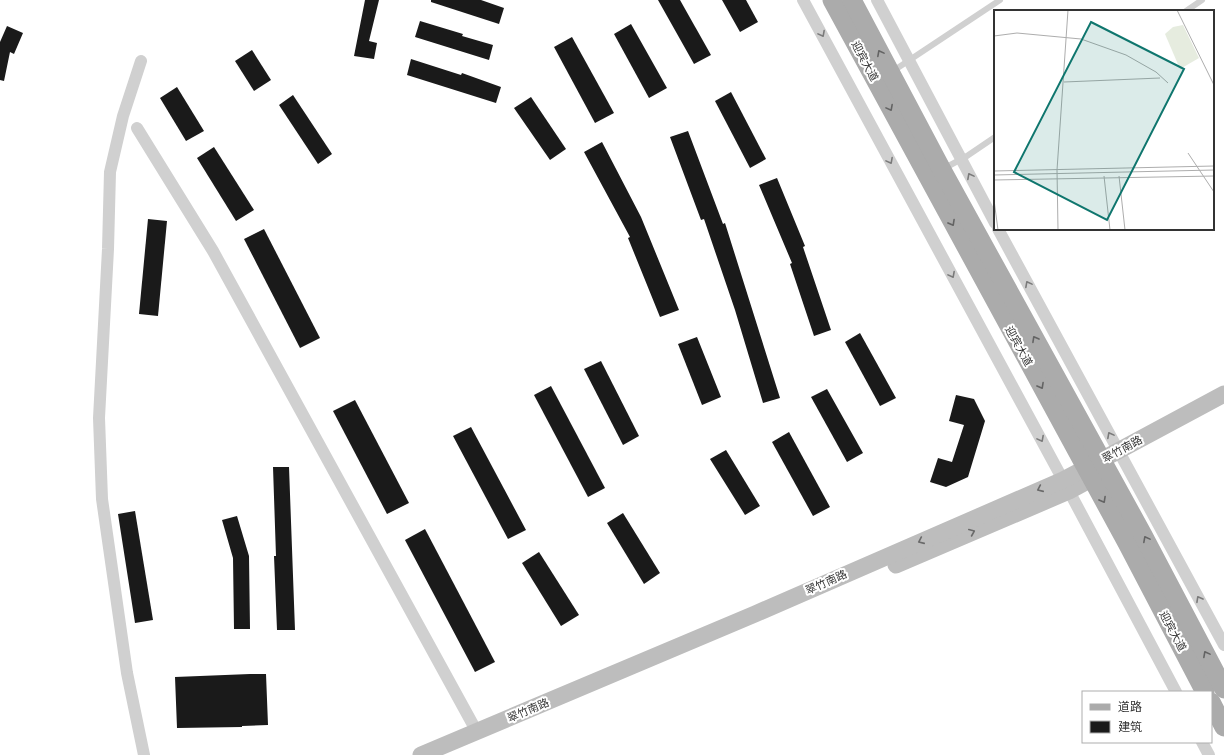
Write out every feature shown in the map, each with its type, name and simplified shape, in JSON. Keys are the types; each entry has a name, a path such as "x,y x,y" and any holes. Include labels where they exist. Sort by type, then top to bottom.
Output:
{"main road":[{"name":"迎宾大道","path":"832,0 883,76"},
{"name":"迎宾大道","path":"852,0 883,76 1096,469 1206,691"},
{"name":"翠竹南路","path":"1121,456 1224,394"},
{"name":"翠竹南路","path":"446,755 765,621 1066,485 1121,456 1224,406"},
{"name":"迎宾大道","path":"1096,469 1144,535 1224,689"},
{"name":"翠竹南路","path":"421,755 762,610 1066,485"},
{"path":"1212,704 1224,727"}],"street":[{"path":"803,0 1066,485 1175,691"},
{"path":"877,0 994,221"},
{"path":"141,61 123,116 110,172 108,249 99,418 102,498 127,672 144,755"},
{"path":"137,128 213,251 477,732"},
{"path":"999,230 1224,645"},
{"path":"1203,743 1209,755"}],"lane":[{"path":"883,76 1000,0"},
{"path":"1187,10 1202,0"},
{"path":"935,174 961,160 994,138"}],"building":[{"path":"365,0 379,0 369,41 377,43 374,59 354,56"},
{"path":"431,0 481,0 504,8 499,24 431,2"},
{"path":"658,0 680,0 711,55 694,64"},
{"path":"722,0 746,0 758,22 740,32"},
{"path":"420,21 493,45 489,60 415,37"},
{"path":"631,24 667,88 649,98 614,34"},
{"path":"7,26 23,33 14,54 10,52 4,81 0,80 0,42"},
{"path":"572,37 614,113 595,123 554,47"},
{"path":"252,50 271,80 254,91 235,61"},
{"path":"411,59 461,75 462,73 501,87 496,103 407,75"},
{"path":"177,87 204,131 186,141 160,98"},
{"path":"731,92 766,159 750,168 715,101"},
{"path":"293,95 332,154 318,164 279,105"},
{"path":"531,97 566,149 550,160 514,108"},
{"path":"688,131 723,224 725,223 780,398 763,403 735,310 704,219 701,220 670,137"},
{"path":"602,142 641,217 679,310 660,317 628,238 630,237 584,152"},
{"path":"214,147 254,210 236,221 197,158"},
{"path":"777,178 805,246 803,247 831,330 814,336 790,264 792,263 759,185"},
{"path":"148,219 167,221 158,316 139,314"},
{"path":"264,229 320,338 300,348 244,239"},
{"path":"860,333 896,398 880,406 845,342"},
{"path":"697,337 721,397 702,405 678,344"},
{"path":"601,361 639,436 623,445 584,369"},
{"path":"551,386 605,488 588,497 534,395"},
{"path":"827,389 863,453 847,462 811,397"},
{"path":"956,395 974,399 985,421 968,477 946,487 930,482 938,458 952,462 964,425 949,421"},
{"path":"355,400 409,503 387,514 333,411"},
{"path":"471,427 526,530 508,539 453,436"},
{"path":"789,432 830,507 813,516 772,442"},
{"path":"726,450 760,506 745,515 710,459"},
{"path":"273,467 289,467 295,630 277,630"},
{"path":"135,511 153,620 135,623 118,514"},
{"path":"623,513 660,573 644,584 607,523"},
{"path":"237,516 249,556 250,629 234,629 233,558 222,520"},
{"path":"425,529 495,662 475,672 405,540"},
{"path":"539,552 579,615 561,626 522,563"},
{"path":"266,674 268,725 177,728 175,677"}]}
